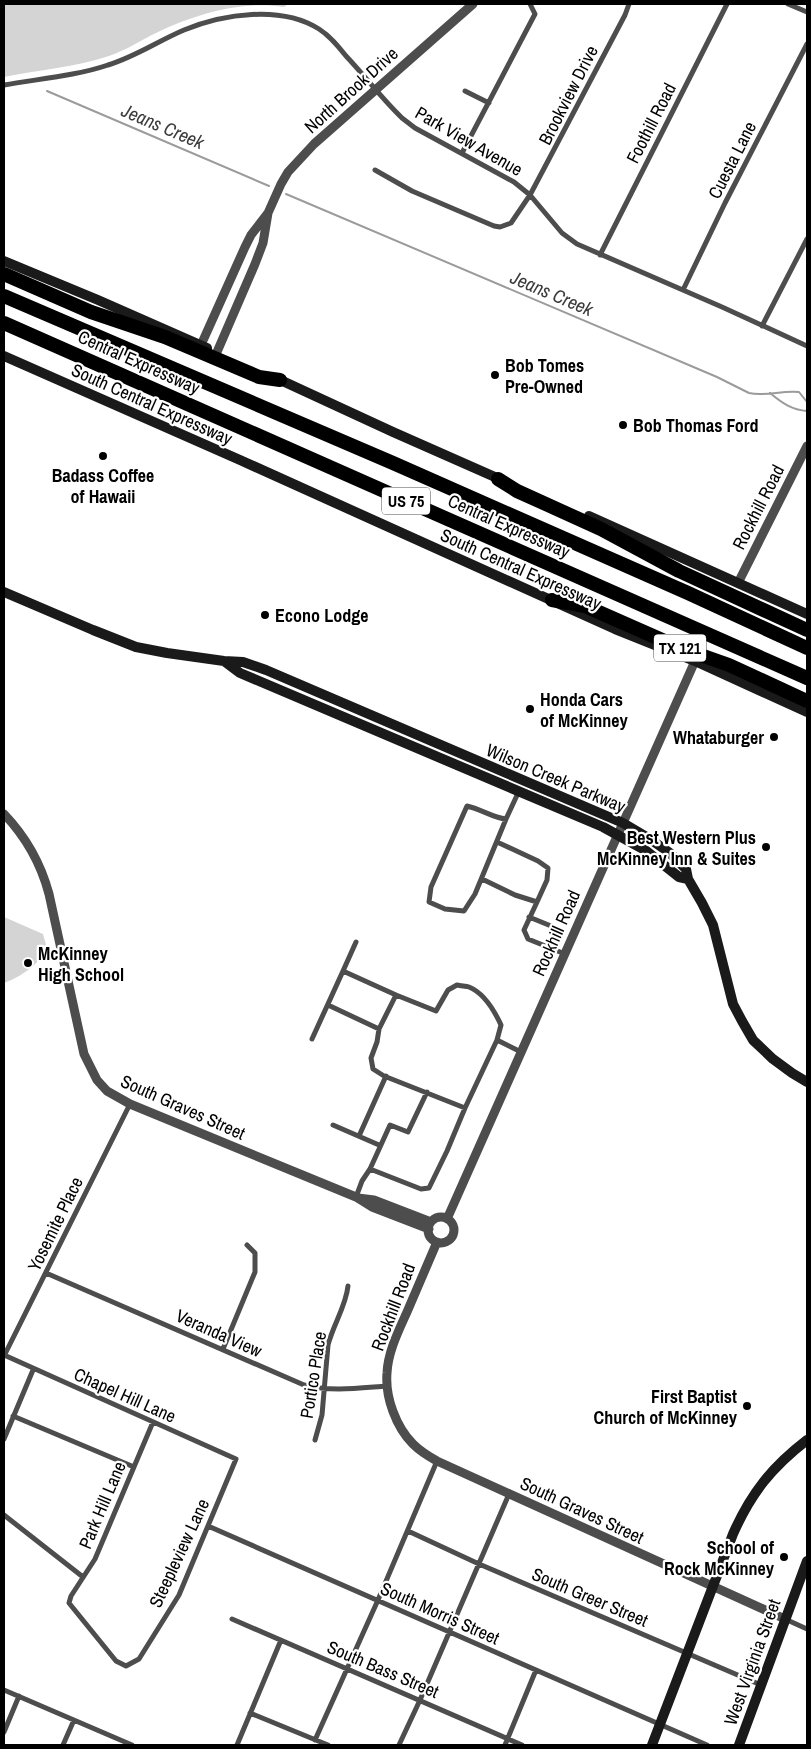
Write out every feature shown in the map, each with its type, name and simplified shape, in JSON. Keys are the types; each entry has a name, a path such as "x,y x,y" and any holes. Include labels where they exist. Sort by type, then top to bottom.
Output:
{"highway":[{"path":"4,274 91,312 165,337 258,377 280,380"},
{"name":"Central Expressway","path":"4,296 393,463 688,593 807,648"},
{"name":"Central Expressway","path":"4,323 807,678"},
{"path":"498,479 517,492 601,529 679,571 807,630"},
{"name":"TX 121","path":"552,600 585,606 678,647 728,665 807,701"}],"main road":[{"path":"4,261 217,352 498,479 639,538 807,614"},
{"name":"South Central Expressway","path":"4,356 615,629 695,661 807,712"},
{"name":"Wilson Creek Parkway","path":"4,592 136,647 224,661 243,662 266,670 623,824 670,853 686,869 688,879 679,877 645,850 618,834 519,790 240,673 224,661"},
{"path":"688,879 713,925 733,1004 753,1040 792,1074 807,1082"},
{"path":"652,1745 738,1522 752,1497 775,1467 807,1440"},
{"name":"West Virginia Street","path":"738,1745 807,1561"}],"street":[{"name":"North Brook Drive","path":"201,345 252,235 268,213 281,184 296,162 473,4"},
{"path":"462,153 535,14 530,4"},
{"name":"Brookview Drive","path":"374,170 412,191 500,227 510,223 530,195 612,41 629,4"},
{"name":"Foothill Road","path":"600,255 727,4"},
{"path":"788,4 807,12"},
{"name":"Park View Avenue","path":"4,85 99,68 132,56 174,34 193,27 234,17 268,14 295,18 320,30 395,111 415,128 506,178 530,195 562,233 577,244 807,346"},
{"name":"Cuesta Lane","path":"683,290 725,202 807,44"},
{"path":"466,91 489,103"},
{"name":"North Brook Drive","path":"217,352 248,283 263,243 268,213"},
{"path":"762,326 807,239"},
{"path":"232,277 248,283"},
{"name":"Rockhill Road","path":"738,584 807,446"},
{"name":"Rockhill Road","path":"447,1219 695,661"},
{"path":"506,819 498,818 479,809 467,806 431,887 429,902 444,909 464,911 476,894 519,790"},
{"name":"South Graves Street","path":"4,814 29,846 45,880 84,1054 97,1080 106,1091 130,1104 357,1197 374,1200 430,1226"},
{"path":"497,842 538,861 548,868 547,880 524,930 528,939 565,954"},
{"path":"482,879 515,896 536,902"},
{"path":"529,917 556,928"},
{"path":"312,1039 356,942"},
{"path":"343,971 436,1011 448,990 457,985 471,988 495,1012 501,1025 497,1040 464,1108 447,1152 429,1188 421,1189 370,1169"},
{"path":"396,995 370,1058 373,1069 464,1108"},
{"path":"328,1005 380,1030"},
{"path":"497,1040 521,1052"},
{"path":"359,1136 386,1076"},
{"path":"357,1197 362,1181 370,1169 390,1125 408,1132 427,1092"},
{"name":"Yosemite Place","path":"4,1356 130,1104"},
{"path":"333,1125 380,1145"},
{"path":"437,1218 447,1219 453,1226 453,1234 448,1241 436,1242 430,1236 430,1226 437,1218"},
{"name":"Rockhill Road","path":"436,1242 394,1341 389,1360 387,1386 399,1424 412,1443 424,1454 437,1461"},
{"path":"223,1349 255,1272 255,1254 247,1245"},
{"name":"Veranda View","path":"46,1273 304,1385 343,1390 387,1386"},
{"name":"Portico Place","path":"315,1440 322,1415 328,1345 345,1300 348,1286"},
{"name":"Chapel Hill Lane","path":"4,1356 236,1459"},
{"path":"4,1436 33,1370"},
{"path":"14,1416 134,1467"},
{"name":"Park Hill Lane","path":"71,1596 95,1559 153,1422"},
{"name":"Steepleview Lane","path":"71,1596 69,1603 116,1661 126,1666 139,1659 179,1595 236,1459"},
{"path":"316,1740 437,1461"},
{"name":"South Graves Street","path":"437,1461 786,1619"},
{"path":"399,1745 509,1494"},
{"path":"4,1515 83,1577"},
{"name":"South Morris Street","path":"208,1526 707,1745"},
{"name":"South Greer Street","path":"408,1531 478,1564 761,1685"},
{"name":"South Bass Street","path":"232,1619 522,1745"},
{"path":"786,1619 807,1628"},
{"path":"237,1745 281,1640"},
{"path":"505,1745 536,1670"},
{"path":"4,1690 124,1744 132,1745"},
{"path":"4,1732 18,1696"},
{"path":"250,1712 328,1745"},
{"path":"63,1745 74,1720"}],"shaded area":[{"path":"4,4 288,4 284,7 252,5 203,14 173,25 109,56 70,66 4,77"},
{"path":"4,917 43,934 46,946 36,964 23,974 4,983"}],"waterway":[{"name":"Jeans Creek","path":"47,91 269,186"},
{"name":"Jeans Creek","path":"286,194 717,377 749,393 799,392 807,402"},
{"path":"770,393 787,405 807,411"}],"place":[{"name":"Bob Tomes Pre-Owned","path":"495,375"},
{"name":"Bob Thomas Ford","path":"623,425"},
{"name":"Badass Coffee of Hawaii","path":"103,456"},
{"name":"Econo Lodge","path":"265,615"},
{"name":"Honda Cars of McKinney","path":"530,709"},
{"name":"Whataburger","path":"774,737"},
{"name":"Best Western Plus McKinney Inn & Suites","path":"766,847"},
{"name":"McKinney High School","path":"28,963"},
{"name":"First Baptist Church of McKinney","path":"747,1406"},
{"name":"School of Rock McKinney","path":"784,1557"}]}
